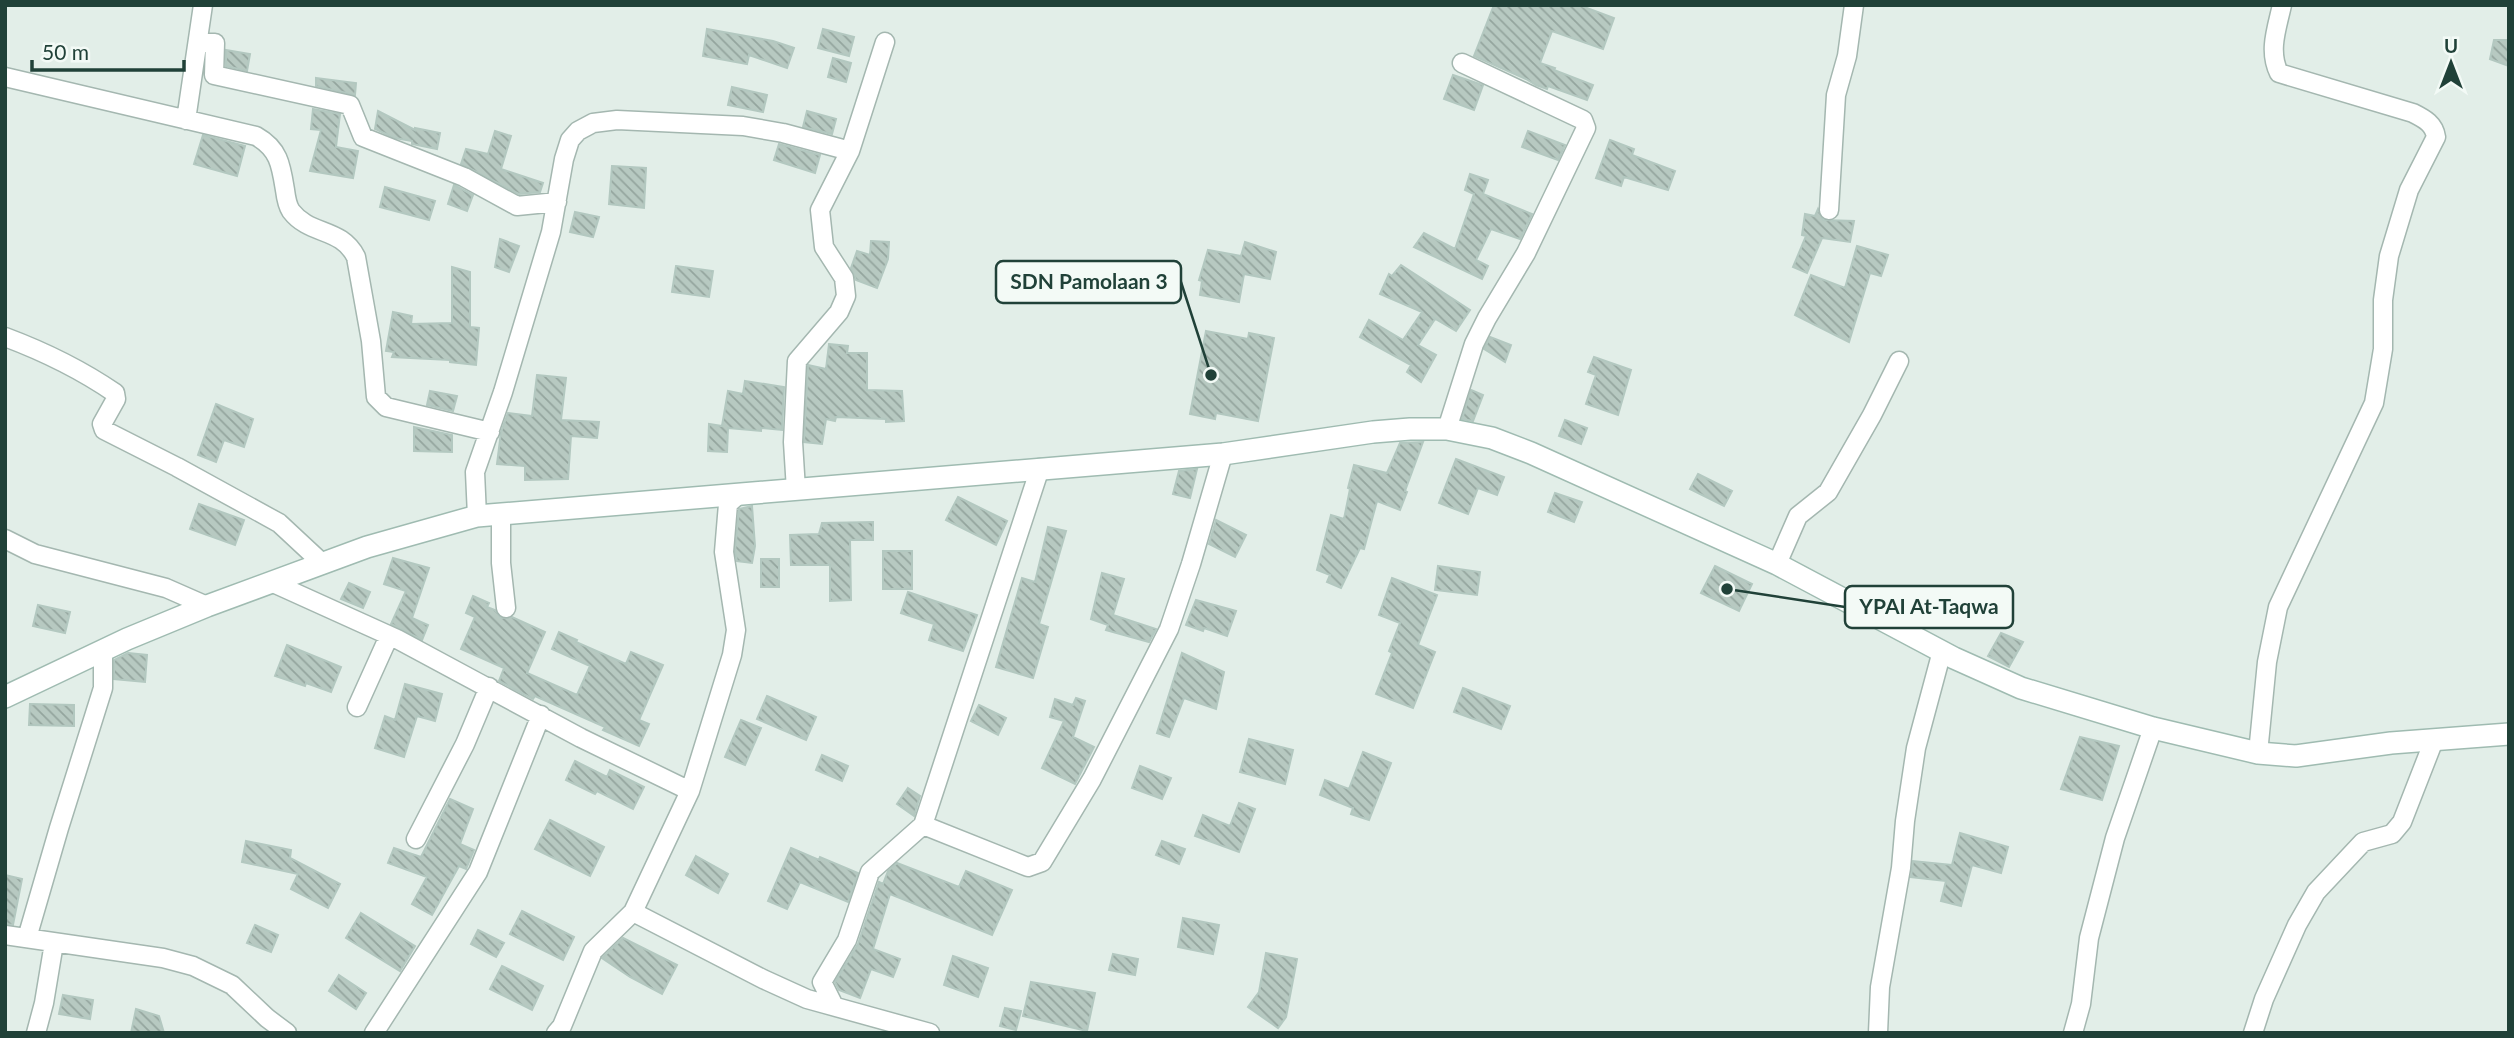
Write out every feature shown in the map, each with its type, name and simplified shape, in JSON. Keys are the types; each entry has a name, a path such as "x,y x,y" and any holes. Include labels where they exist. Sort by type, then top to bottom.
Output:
{"street":[{"path":"186,120 202,5"},
{"path":"1829,210 1836,95 1847,56 1854,5"},
{"path":"2258,753 2267,662 2278,607 2374,403 2383,349 2383,300 2389,256 2409,190 2436,137 2435,129 2413,113 2279,73 2273,61 2282,5"},
{"path":"796,490 793,442 797,360 839,312 846,296 844,278 824,247 820,210 850,151 885,42"},
{"path":"198,43 215,43 214,75 350,105 363,137 464,177 517,206 557,202"},
{"path":"1447,429 1474,344 1526,253 1586,128 1583,120 1462,63"},
{"path":"5,77 256,136 269,143 282,171 288,205 293,214 302,222 350,245 356,257 371,341 376,397 386,408 490,432"},
{"path":"477,516 475,472 490,432 551,232 564,159 570,141 579,131 593,123 617,120 743,126 783,133 850,151"},
{"path":"5,337 55,356 115,393 116,399 102,424 104,430 279,523 322,563"},
{"path":"1777,564 1798,516 1828,492 1899,361"},
{"path":"5,696 103,650 207,606 367,547 477,516 1223,454 1373,432 1447,429 1492,438 1531,453 1777,564 1942,651 2021,688 2153,728 2258,753 2296,756 2509,734"},
{"path":"923,825 1028,867 1042,862 1092,779 1169,629 1195,554 1223,454"},
{"path":"834,1006 822,982 847,940 870,872 923,825 1040,468"},
{"path":"556,1033 593,951 633,912 690,791 732,655 736,630 724,552 728,504 738,495"},
{"path":"501,514 501,564 506,608"},
{"path":"5,539 35,554 157,585 207,606"},
{"path":"271,582 389,636 581,738 690,791"},
{"path":"357,707 389,636"},
{"path":"27,939 62,815 88,743 103,688 103,650"},
{"path":"1878,1033 1880,987 1901,868 1916,748 1942,651"},
{"path":"416,839 465,744 489,687"},
{"path":"374,1033 478,872 541,715"},
{"path":"2073,1033 2081,1004 2089,938 2115,838 2153,728"},
{"path":"2253,1033 2264,999 2297,925 2316,892 2363,842 2392,834 2402,822 2434,740"},
{"path":"633,912 807,999 930,1033"},
{"path":"5,935 163,958 193,966 232,985 287,1033"},
{"path":"36,1033 54,943"}],"building":[{"path":"1494,5 1579,5 1614,18 1603,49 1552,31 1540,63 1593,85 1587,100 1548,86 1547,89 1536,85 1474,56"},
{"path":"707,29 773,41 794,48 787,68 749,55 747,64 703,56"},
{"path":"823,29 854,37 849,56 818,48"},
{"path":"2494,40 2509,40 2509,66 2490,59"},
{"path":"226,50 250,54 247,71 226,66"},
{"path":"833,58 851,63 846,82 828,77"},
{"path":"1453,75 1483,85 1474,110 1444,99"},
{"path":"316,78 356,83 355,95 316,86"},
{"path":"732,87 767,95 763,112 728,105"},
{"path":"313,109 340,114 336,147 358,151 353,178 310,171 321,130 311,129"},
{"path":"378,111 415,130 440,133 437,149 412,144 412,141 395,138 375,129"},
{"path":"807,111 836,119 832,134 803,127"},
{"path":"495,131 511,136 501,169 543,183 540,192 519,194 461,164 466,149 488,154"},
{"path":"1528,131 1565,145 1558,160 1522,147"},
{"path":"203,135 245,146 237,176 194,164"},
{"path":"1610,140 1634,149 1632,155 1675,171 1668,190 1624,177 1621,186 1596,178"},
{"path":"779,144 820,155 815,173 774,160"},
{"path":"612,166 646,168 644,208 609,204"},
{"path":"1470,174 1488,180 1483,194 1532,214 1520,239 1491,229 1476,260 1488,266 1482,279 1414,247 1424,233 1455,249 1474,194 1465,190"},
{"path":"454,185 473,195 467,211 448,204"},
{"path":"385,187 435,201 429,220 380,207"},
{"path":"1818,209 1823,220 1854,221 1850,242 1822,238 1807,273 1793,267 1806,236 1802,235 1805,214 1815,216"},
{"path":"575,212 599,217 593,237 570,232"},
{"path":"500,239 519,246 509,272 495,267"},
{"path":"871,241 889,242 888,259 877,288 856,280 851,268 857,251 870,255"},
{"path":"1245,242 1276,252 1270,279 1244,274 1239,302 1200,295 1202,281 1199,280 1208,250 1241,256"},
{"path":"1857,246 1888,255 1881,276 1870,273 1849,342 1795,315 1811,275 1845,288"},
{"path":"1401,265 1470,310 1456,331 1432,317 1435,319 1418,345 1436,355 1421,382 1407,372 1411,365 1360,337 1369,320 1403,340 1422,312 1380,294 1389,274 1392,276"},
{"path":"676,266 713,271 709,297 672,292"},
{"path":"452,267 470,272 470,327 479,328 476,365 450,360 392,357 394,352 386,351 393,312 412,316 411,324 452,323"},
{"path":"1206,331 1248,339 1249,333 1274,338 1258,421 1216,413 1215,419 1190,414"},
{"path":"1490,337 1511,345 1505,362 1484,349"},
{"path":"829,344 848,346 847,353 867,353 867,390 902,391 904,421 836,417 835,421 826,419 822,444 804,442 808,365 826,369"},
{"path":"1594,357 1631,370 1618,415 1586,404 1596,375 1588,372"},
{"path":"537,375 566,378 561,420 599,422 597,438 571,436 568,479 525,480 525,466 497,464 501,432 508,413 532,416"},
{"path":"745,381 784,387 782,430 728,428 727,452 708,451 709,424 722,426 728,391 743,394"},
{"path":"1471,390 1483,395 1473,421 1462,419"},
{"path":"430,391 457,396 453,411 427,405"},
{"path":"216,404 253,419 244,447 224,440 216,462 198,455"},
{"path":"1565,420 1587,428 1581,444 1559,436"},
{"path":"414,427 452,435 452,452 414,451"},
{"path":"1423,442 1400,510 1377,501 1364,549 1360,548 1341,588 1327,582 1330,575 1317,570 1331,515 1344,519 1354,465 1387,473 1400,443"},
{"path":"1456,459 1504,477 1497,495 1478,488 1468,514 1439,503"},
{"path":"1197,469 1190,498 1173,494 1179,471"},
{"path":"1698,474 1732,491 1724,506 1690,489"},
{"path":"1555,493 1582,502 1574,522 1548,512"},
{"path":"958,497 1007,521 996,545 946,520"},
{"path":"199,504 244,520 235,545 190,529"},
{"path":"752,506 755,546 752,563 737,561 735,552 739,509"},
{"path":"1216,520 1246,535 1235,557 1209,544"},
{"path":"873,522 873,540 850,540 851,600 830,601 830,565 791,565 790,535 819,534 822,523"},
{"path":"1048,527 1066,531 1039,624 1048,627 1033,678 996,667 1022,578 1035,582"},
{"path":"883,551 912,551 912,589 883,589"},
{"path":"393,558 429,568 412,618 428,625 422,640 391,624 406,591 384,584"},
{"path":"761,559 779,559 779,587 761,587"},
{"path":"1438,566 1480,572 1477,595 1435,590"},
{"path":"1715,566 1752,584 1739,611 1701,593"},
{"path":"1102,573 1124,579 1113,615 1156,629 1149,642 1106,630 1108,625 1091,619"},
{"path":"1392,578 1437,595 1418,645 1435,652 1413,708 1376,694 1400,623 1379,615"},
{"path":"349,583 370,592 363,608 341,599"},
{"path":"908,592 977,615 963,651 929,640 934,624 901,613"},
{"path":"473,596 489,603 487,607 495,610 501,618 512,617 545,632 527,673 577,695 590,666 552,649 559,632 626,664 631,652 663,665 639,720 649,724 639,746 603,730 605,727 535,696 533,699 499,681 504,668 461,649 475,617 466,613"},
{"path":"1196,600 1236,611 1227,636 1186,625"},
{"path":"38,605 70,612 65,633 33,626"},
{"path":"2001,633 2023,642 2009,667 1988,656"},
{"path":"287,645 341,667 331,692 275,676"},
{"path":"128,653 147,655 145,682 114,679 114,660"},
{"path":"1182,653 1224,672 1216,709 1184,698 1169,737 1157,733"},
{"path":"405,684 442,694 435,721 417,716 404,757 375,748 385,716 395,720"},
{"path":"1463,688 1510,706 1501,729 1454,712"},
{"path":"767,696 816,717 806,740 757,719"},
{"path":"1076,698 1085,701 1073,737 1094,747 1075,784 1042,768 1064,721 1050,717 1055,699 1073,705"},
{"path":"30,704 74,705 74,726 29,725"},
{"path":"979,705 1006,718 998,735 971,721"},
{"path":"741,720 761,728 745,765 725,757"},
{"path":"2080,737 2119,746 2102,800 2061,789"},
{"path":"1249,739 1293,750 1285,784 1240,772"},
{"path":"1363,752 1391,763 1369,820 1351,814 1353,808 1320,795 1325,780 1349,789"},
{"path":"822,755 848,766 842,781 816,770"},
{"path":"575,761 607,777 610,770 644,787 633,809 597,791 595,794 566,780"},
{"path":"1140,766 1171,778 1162,799 1132,788"},
{"path":"908,788 920,796 914,816 897,804"},
{"path":"450,799 473,809 460,844 474,850 466,869 459,866 432,915 412,904 427,877 388,863 394,848 421,857"},
{"path":"1239,803 1255,809 1239,852 1195,836 1203,815 1230,826"},
{"path":"550,820 604,847 590,876 535,849"},
{"path":"1960,833 2008,847 2001,873 1972,865 1961,906 1941,901 1946,881 1911,877 1913,861 1952,865"},
{"path":"246,841 291,850 290,858 340,884 328,908 291,889 298,874 242,862"},
{"path":"1162,841 1185,849 1179,864 1156,855"},
{"path":"791,848 858,873 848,902 800,882 787,909 768,901"},
{"path":"696,856 728,874 718,893 686,875"},
{"path":"897,863 959,887 966,871 1012,890 992,935 890,894 873,949 900,959 893,977 871,969 860,998 839,990 835,982 858,944 879,882 883,884 888,871"},
{"path":"5,875 22,879 13,925 5,924"},
{"path":"522,911 574,937 563,960 510,934"},
{"path":"361,913 415,946 400,971 346,938"},
{"path":"1183,918 1219,925 1213,954 1178,947"},
{"path":"255,925 278,935 271,952 247,943"},
{"path":"478,930 504,943 496,957 471,944"},
{"path":"623,938 677,965 662,994 602,958"},
{"path":"1266,953 1297,959 1286,1017 1278,1028 1248,1007 1259,992"},
{"path":"1113,954 1138,959 1135,975 1109,970"},
{"path":"953,956 988,968 978,997 944,985"},
{"path":"502,966 543,986 532,1010 490,989"},
{"path":"339,975 366,993 356,1009 329,991"},
{"path":"1031,982 1095,993 1087,1031 1023,1016"},
{"path":"63,995 93,1000 90,1019 59,1014"},
{"path":"1005,1008 1021,1011 1016,1030 1000,1026"},
{"path":"136,1009 159,1016 164,1033 131,1033"}],"place":[{"name":"SDN Pamolaan 3","path":"1211,375"},
{"name":"YPAI At-Taqwa","path":"1727,589"}]}
